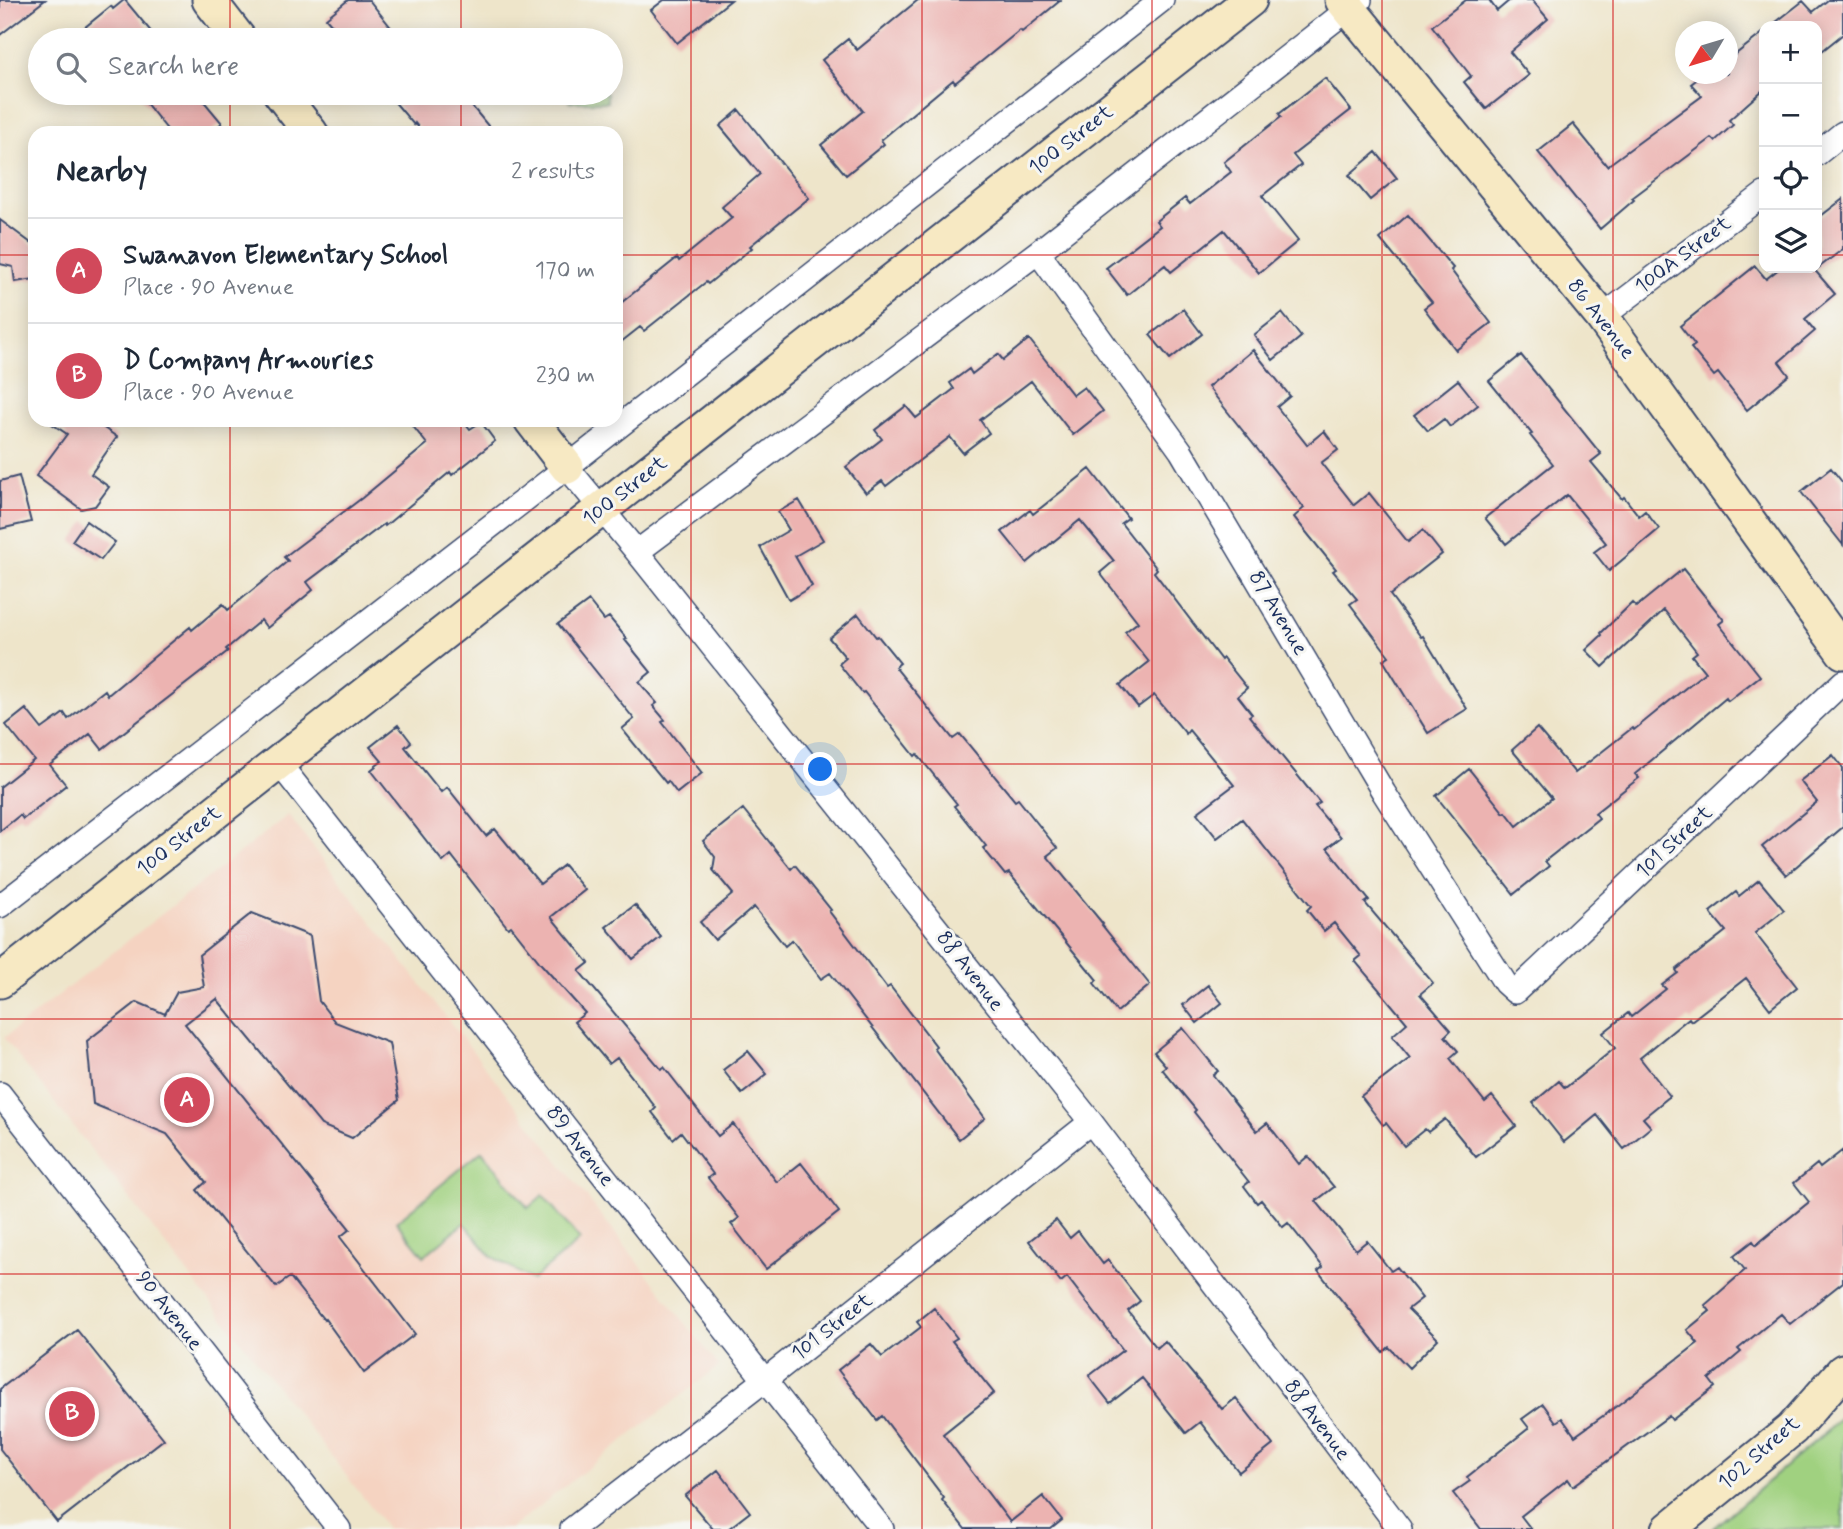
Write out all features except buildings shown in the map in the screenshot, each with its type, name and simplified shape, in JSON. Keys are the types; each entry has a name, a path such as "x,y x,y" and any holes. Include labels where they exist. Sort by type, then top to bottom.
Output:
{"main road":[{"path":"209,0 231,28"},
{"name":"100 Street","path":"0,981 1250,0"},
{"name":"86 Avenue","path":"1350,3 1602,317 1843,652"},
{"path":"289,105 306,126"},
{"name":"88 Avenue","path":"537,427 568,467"},
{"name":"102 Street","path":"1669,1529 1792,1429 1843,1371"}],"street":[{"path":"623,424 1162,0"},
{"path":"638,552 1038,252 1350,3"},
{"path":"1822,149 1843,134"},
{"name":"100A Street","path":"1602,317 1759,198"},
{"name":"87 Avenue","path":"1038,252 1181,451 1384,793 1505,983"},
{"path":"0,906 619,427"},
{"name":"88 Avenue","path":"568,467 1091,1122 1400,1529"},
{"name":"101 Street","path":"1505,983 1516,992 1843,682"},
{"name":"89 Avenue","path":"278,762 882,1529"},
{"name":"90 Avenue","path":"0,1094 339,1529"},
{"name":"101 Street","path":"572,1529 1091,1122"}],"shaded area":[{"path":"288,815 719,1366 510,1529 388,1529 4,1038"}],"green space":[{"path":"482,1151 528,1208 543,1195 580,1240 532,1280 491,1256 464,1223 424,1256 396,1222"},
{"path":"1843,1414 1843,1529 1712,1529 1827,1431"}],"place":[{"name":"Swanavon Elementary School","path":"187,1100"},
{"name":"D Company Armouries","path":"72,1414"}]}
